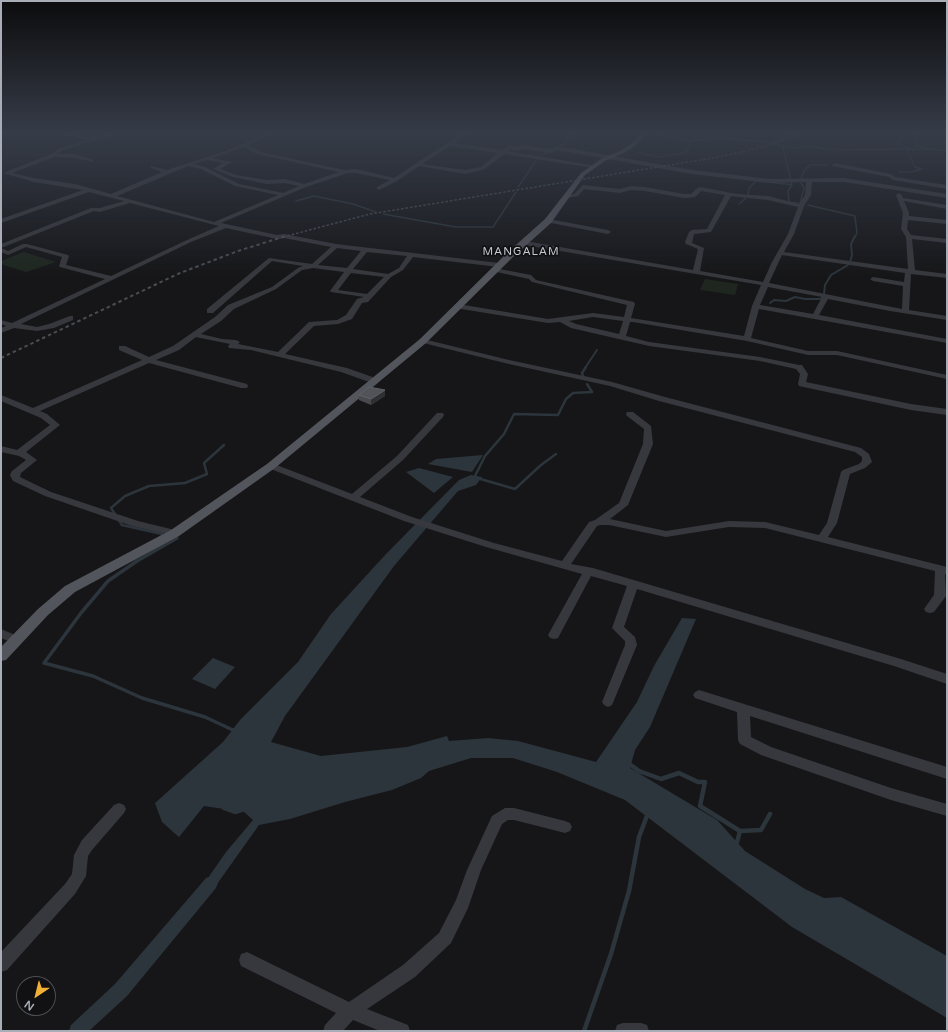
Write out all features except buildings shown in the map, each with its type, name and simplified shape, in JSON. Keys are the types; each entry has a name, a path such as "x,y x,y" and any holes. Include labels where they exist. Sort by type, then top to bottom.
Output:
{"main road":[{"path":"1,656 44,612 70,590 98,573 176,533 272,466 341,407 423,341 497,268 548,221 577,182"}],"street":[{"path":"52,182 68,184 128,202 214,224 277,237 497,268 531,277 534,282 631,304 622,337"},
{"path":"112,196 144,182"},
{"path":"231,182 237,185 276,192 283,195"},
{"path":"289,182 304,186"},
{"path":"214,224 315,182"},
{"path":"379,188 391,182"},
{"path":"747,338 756,306 765,284 791,234 801,206 808,195 809,182"},
{"path":"858,182 947,196"},
{"path":"915,182 947,188"},
{"path":"568,196 576,195 583,187 620,192 631,188 645,189 684,196 692,196 700,189 768,198 801,206"},
{"path":"896,188 906,211 907,218 904,229 909,237 910,272 907,285 905,311"},
{"path":"1,221 89,190"},
{"path":"696,272 701,248 689,244 688,242 692,232 709,231 729,194"},
{"path":"900,199 947,207"},
{"path":"1,246 93,210 100,210 128,202"},
{"path":"907,218 947,222"},
{"path":"548,221 608,232"},
{"path":"1,331 209,232 226,226"},
{"path":"909,237 947,241"},
{"path":"525,243 765,284 947,318"},
{"path":"1,250 8,253 25,245 66,256 62,266 112,278"},
{"path":"32,412 176,348 242,301 274,288 300,269 313,266 336,246"},
{"path":"365,250 333,291 369,296"},
{"path":"780,253 947,276"},
{"path":"279,355 312,324 338,322 344,320 360,302 365,300 390,276 401,269 411,255"},
{"path":"210,311 270,259 390,276"},
{"path":"872,279 907,285"},
{"path":"815,317 826,296"},
{"path":"458,306 548,321 593,315 626,319 747,338 808,353 837,353 947,377"},
{"path":"756,306 947,341"},
{"path":"1,322 37,329 51,326 70,318"},
{"path":"561,320 574,326 649,344 760,359 799,367 804,374 802,384 911,407 947,412"},
{"path":"196,335 222,341 236,342 232,346 251,348 344,370 375,381"},
{"path":"423,341 454,350 612,384 662,399 858,450 866,456 867,462 862,466 846,472 832,523 822,539"},
{"path":"122,348 148,360 244,386"},
{"path":"1,398 44,416 56,425 18,454"},
{"path":"565,565 593,524 599,522 623,505 648,444 648,428 630,414"},
{"path":"354,497 400,458 440,415"},
{"path":"1,450 18,454 32,460 17,471 15,475 16,479 48,494 110,515 176,533"},
{"path":"272,466 408,519 490,545 633,584 897,662 947,679"},
{"path":"599,522 609,522 666,534 729,524 765,525 944,570 940,596 930,609"},
{"path":"554,635 589,572"},
{"path":"608,702 621,667 632,645 631,640 618,628 633,584"},
{"path":"1,633 16,640"},
{"path":"699,695 947,773"},
{"path":"743,708 745,740 766,751 891,794 947,810"},
{"path":"1,964 55,906 75,882 79,876 81,855 87,845 119,809"},
{"path":"331,1031 350,1011 409,971 445,938 462,903 474,870 497,820 505,814 514,814 565,827"},
{"path":"247,960 350,1011 402,1031"},
{"path":"623,1031 641,1031"}],"shaded area":[{"path":"24,252 56,262 26,272 1,264 1,261"},
{"path":"705,279 738,284 735,295 700,290"},
{"path":"483,455 472,472 428,464 436,459"},
{"path":"419,468 453,477 434,493 406,472"},
{"path":"471,475 482,477 476,485 458,491 394,566 285,716 271,742 321,756 407,747 447,736 449,741 488,738 518,741 596,762 637,702 654,666 682,618 696,619 650,727 635,750 630,768 717,820 745,851 805,889 824,898 841,897 947,956 947,1018 792,927 625,800 557,772 513,758 471,758 429,771 421,778 392,790 345,802 290,819 259,825 210,894 199,891 226,852 253,820 244,812 204,806 179,837 162,822 155,803 223,742 240,720 298,662 331,614 387,553 459,480"},
{"path":"213,658 235,667 215,689 192,679"}],"waterway":[{"path":"518,187 521,182"},
{"path":"748,195 749,188 755,182"},
{"path":"771,182 792,185"},
{"path":"800,204 804,188 801,183"},
{"path":"792,185 788,191 789,202 798,203"},
{"path":"383,214 456,227 493,227 516,192"},
{"path":"296,201 314,196 353,204 376,212"},
{"path":"739,204 746,198"},
{"path":"808,205 855,216 857,233 855,237"},
{"path":"850,262 852,255 851,244 855,236"},
{"path":"824,294 825,285 831,275 848,265"},
{"path":"770,303 774,300 786,301 795,297 805,299 820,299 823,297"},
{"path":"585,368 597,350"},
{"path":"583,376 582,373 586,367"},
{"path":"474,478 485,456 504,434 514,414 558,415 566,399 573,393 592,392 587,384"},
{"path":"162,534 122,525 111,508 125,496 149,486 185,483 207,474 204,463 224,445"},
{"path":"477,478 515,489 541,465 556,454"},
{"path":"177,538 137,561 108,581 81,613 44,663 93,676 142,698 205,717 235,731"},
{"path":"628,763 639,771 661,779 679,773 698,782 705,782 700,806 740,831"},
{"path":"224,808 235,812 241,810"},
{"path":"584,1031 611,954 629,891 639,837 648,813"},
{"path":"740,831 761,830 770,814"},
{"path":"736,846 740,831"},
{"path":"77,1031 121,990 211,883"}],"railway":[{"path":"283,237 370,214 565,182"},
{"path":"1,358 180,273 238,251 286,236"}],"district":[{"name":"MANGALAM","path":"521,252"}]}
